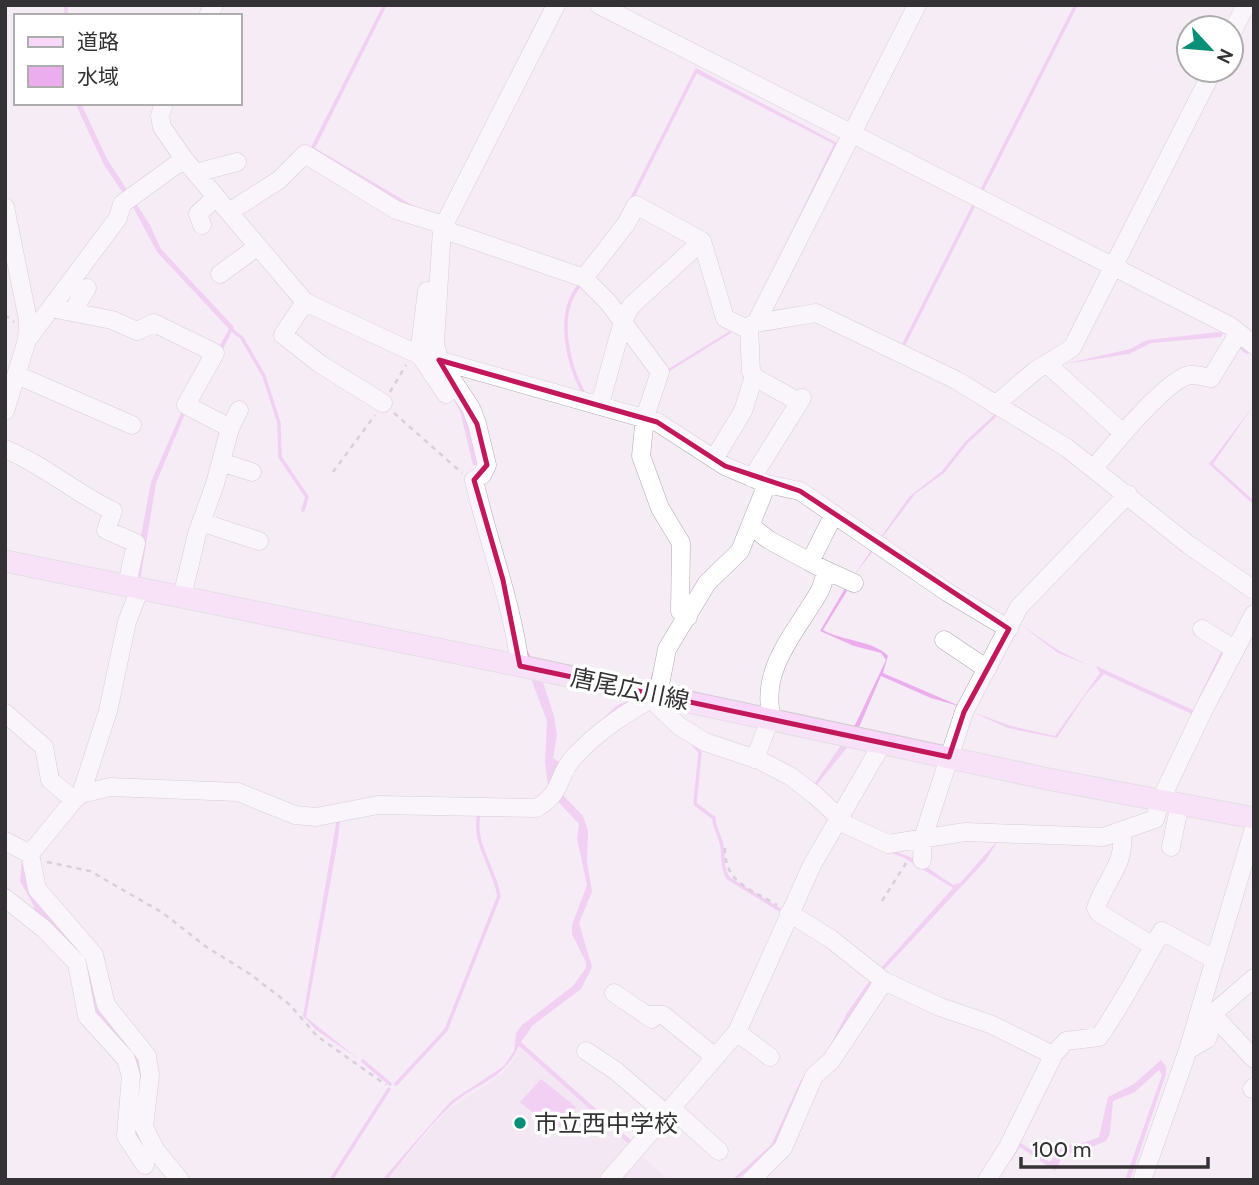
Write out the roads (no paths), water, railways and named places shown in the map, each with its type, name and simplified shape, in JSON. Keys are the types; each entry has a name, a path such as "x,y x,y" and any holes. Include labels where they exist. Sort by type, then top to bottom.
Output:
{"main road":[{"name":"唐尾広川線","path":"5,561 528,667 882,744 1254,818"}],"street":[{"path":"446,394 419,354 430,265 439,226 556,5"},
{"path":"599,5 1230,326 1254,345"},
{"path":"5,713 44,747 50,780 78,797 110,787 238,792 295,815 316,817 378,804 536,808 555,793 571,759 619,716 651,695 667,649 707,583 740,551 751,526 760,481 801,400 754,376 749,365 753,324 917,5"},
{"path":"995,405 1072,348 1206,84"},
{"path":"163,105 160,116 162,127 190,166 305,302 419,354 650,419 714,459 760,481 800,491 947,592 1009,629"},
{"path":"229,212 279,180 305,154 396,210 584,278 623,321 660,372 641,456 660,508 681,543 680,611 688,617"},
{"path":"27,340 118,218 122,204 190,166 237,162"},
{"path":"202,225 198,214 216,197"},
{"path":"584,278 626,224 636,205 702,241 725,318 734,325 816,313 956,380 1094,468 1189,545 1254,590"},
{"path":"5,207 28,320 27,340 5,411"},
{"path":"439,226 435,343 439,360 471,408 477,424 487,466 482,475 474,480 484,526 528,667"},
{"path":"600,404 623,321 648,288 702,241"},
{"path":"220,274 257,247"},
{"path":"72,312 87,288"},
{"path":"305,302 283,335 320,364 383,403"},
{"path":"51,308 112,320 137,331 154,323 215,353 186,405 230,428"},
{"path":"1094,468 1123,432 1175,382 1191,374 1211,378 1238,334"},
{"path":"1047,364 1123,432"},
{"path":"17,375 132,425"},
{"path":"714,459 743,411 754,376"},
{"path":"650,419 664,398"},
{"path":"182,597 201,522 230,428 239,410"},
{"path":"5,449 40,465 86,498 113,511 106,530 136,543 133,587 108,711 78,797 30,856 32,873 44,901 80,954"},
{"path":"221,462 252,472"},
{"path":"916,851 964,712 1019,607 1128,494"},
{"path":"755,759 771,719 767,699 770,681 785,648 820,592 818,566 834,514"},
{"path":"201,522 259,541"},
{"path":"751,526 769,540 854,583"},
{"path":"651,695 679,726 705,743 755,759 790,776 815,795 840,825 888,844 916,851 965,832 1103,837 1155,819 1170,802 1234,649 1254,614"},
{"path":"1202,629 1234,649"},
{"path":"944,640 987,669"},
{"path":"609,1180 737,1032 789,913 818,855 840,825 882,744"},
{"path":"1170,802 1171,847"},
{"path":"1142,1180 1188,1050 1254,828"},
{"path":"1121,831 1124,845 1122,857 1096,908 1099,913 1153,946"},
{"path":"5,841 30,856"},
{"path":"5,898 80,954 94,955 106,1005 146,1056 149,1075 135,1116 144,1127 146,1165 180,1180"},
{"path":"789,913 831,939 884,981 940,1007 990,1024 1053,1055"},
{"path":"987,1180 1008,1147 1053,1055 1066,1041 1099,1037 1126,999 1162,931 1214,960"},
{"path":"1188,1050 1207,1039 1217,1010 1254,978"},
{"path":"751,1180 783,1149 814,1076 831,1061 884,981"},
{"path":"614,993 650,1017 663,1015 715,1057"},
{"path":"1215,1017 1254,1059"},
{"path":"737,1032 770,1057"},
{"path":"586,1051 719,1151"}],"water":[{"path":"383,5 387,5 315,148 417,208 397,202 310,149"},
{"path":"696,68 837,143 748,321 834,144 694,72"},
{"path":"76,105 82,105 107,159 150,225 161,249 234,327 223,349 219,347 229,329 157,252 134,209 104,165"},
{"path":"730,331 731,333 668,372 651,424 648,457 667,506 687,543 688,606 662,654 652,691 642,702 615,714 554,773 558,790 583,816 588,831 587,861 592,892 579,923 592,967 581,989 533,1025 521,1042 633,1142 630,1145 519,1046 512,1058 496,1075 447,1109 387,1180 382,1180 451,1101 504,1066 514,1051 516,1033 522,1025 573,986 586,968 586,962 572,934 572,925 587,885 577,839 579,824 549,792 545,763 547,721 524,660 506,576 490,531 479,485 483,484 493,528 509,574 525,646 542,679 554,716 557,735 553,758 559,762 616,706 643,694 658,656 685,607 685,549 676,526 664,508 644,454 652,409 665,371"},
{"path":"1223,333 1221,337 1151,343 1129,354 1064,364 1130,349 1147,340"},
{"path":"433,363 466,414 478,465 473,465 460,411"},
{"path":"1254,405 1213,464 1254,501 1254,505 1209,464"},
{"path":"181,413 185,414 156,483 140,581 77,793 25,865 28,886 84,952 96,1004 145,1066 137,1130 146,1148 143,1151 135,1128 139,1084 133,1055 102,1022 94,1009 79,962 70,944 54,927 5,889 5,885 26,905 35,908 20,881 22,858 74,789 99,711 121,615 130,595 151,482"},
{"path":"996,413 998,415 968,443 944,473 915,494 853,577 909,497 942,471 964,443"},
{"path":"847,585 847,591 823,630 875,647 888,656 883,673 962,707 931,698 881,676 854,739 815,787 813,786 856,723 886,660 881,653 854,646 820,631"},
{"path":"1020,624 1059,651 1089,665 1058,653"},
{"path":"1222,650 1225,651 1194,715 1104,674 1086,694 1057,738 1008,728 972,712 1011,726 1055,736 1100,673 1096,666 1193,710"},
{"path":"809,799 892,850 915,859 953,885 960,883 998,840 986,860 882,972 879,970 953,888 904,858 842,833"},
{"path":"337,818 340,818 338,840 306,1017 357,1058 316,1030 303,1016"},
{"path":"870,980 872,982 774,1145 737,1180 732,1180 771,1145 801,1080 824,1057 847,1013"},
{"path":"1161,1060 1166,1066 1166,1074 1130,1180 1125,1180 1162,1075 1159,1070 1135,1092 1113,1101 1110,1133 1106,1141 1082,1151 1064,1154 1055,1171 1020,1147 1011,1161 1007,1158 1019,1142 1050,1162 1064,1145 1080,1144 1099,1137 1108,1097 1134,1084"},
{"path":"541,1079 576,1107 556,1132 520,1102"}],"waterway":[{"path":"66,5 66,14"},
{"path":"981,192 1076,5"},
{"path":"631,200 696,71"},
{"path":"903,346 973,207"},
{"path":"580,285 572,296 566,324 569,353 583,392"},
{"path":"232,330 242,338 264,376 279,423 280,457 307,497 303,510"},
{"path":"1240,347 1247,352"},
{"path":"694,745 700,752 695,804 714,818 728,878 783,912"},
{"path":"396,1084 446,1030 499,896 478,835 479,813"},
{"path":"363,1061 390,1084"},
{"path":"331,1180 389,1089"}],"place":[{"name":"市立西中学校","path":"520,1123"}]}
